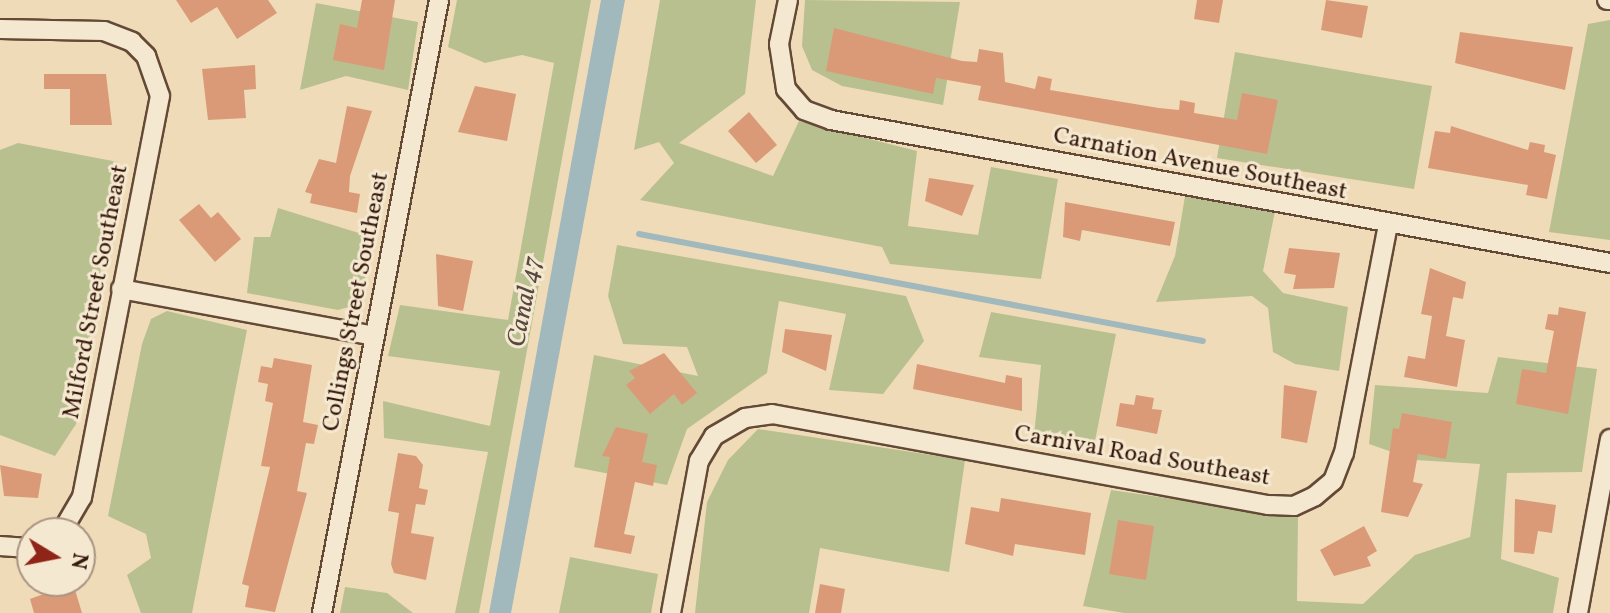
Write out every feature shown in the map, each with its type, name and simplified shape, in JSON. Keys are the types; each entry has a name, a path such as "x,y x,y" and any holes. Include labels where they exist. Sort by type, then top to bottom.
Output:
{"street":[{"name":"Collings Street Southeast","path":"322,613 439,0"},
{"name":"Carnation Avenue Southeast","path":"788,0 779,44 789,95 831,120 1610,263"},
{"name":"Milford Street Southeast","path":"0,29 104,31 146,56 160,96 82,497 70,517"},
{"name":"Carnival Road Southeast","path":"671,613 699,461 727,427 772,414 1294,506 1333,481 1344,453 1388,224"},
{"path":"121,289 375,336"},
{"path":"1578,613 1610,439"}],"green space":[{"path":"457,0 591,0 479,613 455,613 488,452 384,438 383,401 490,426 500,371 388,356 400,305 508,320 554,63 522,55 485,63 448,47"},
{"path":"660,0 756,0 745,94 679,143 773,176 799,121 917,151 908,226 978,235 991,167 1058,179 1041,279 890,264 882,247 640,200 674,163 659,142 634,150"},
{"path":"805,0 960,2 943,105 842,86 812,70 802,46"},
{"path":"316,3 418,22 408,90 346,76 300,90"},
{"path":"1610,20 1610,240 1549,232 1588,24"},
{"path":"1235,52 1432,86 1414,189 1217,158"},
{"path":"18,143 118,162 76,424 55,456 0,435 0,150"},
{"path":"1185,196 1275,211 1263,271 1283,293 1348,307 1339,371 1295,364 1273,352 1268,308 1252,296 1156,302 1175,256"},
{"path":"278,208 375,238 359,304 338,310 247,293 254,237 270,237"},
{"path":"617,245 906,296 924,341 883,394 829,390 846,314 779,301 767,373 687,429 667,485 574,467 594,355 698,376 687,347 623,344 608,296"},
{"path":"167,311 247,330 192,613 141,613 127,575 151,558 146,534 108,516 142,344 151,319"},
{"path":"991,312 1116,334 1095,441 1034,436 1041,365 979,357"},
{"path":"1498,357 1597,369 1582,472 1507,473 1501,559 1559,578 1553,613 1124,613 1083,606 1111,490 1298,517 1297,601 1363,604 1415,555 1470,537 1480,464 1415,460 1369,444 1375,385 1488,393"},
{"path":"758,429 965,460 949,572 820,548 809,613 695,613 707,502 728,460"},
{"path":"570,557 658,574 651,613 559,613"},
{"path":"345,587 387,593 413,613 340,613"}],"water":[{"path":"601,0 625,0 511,613 489,613"}],"building":[{"path":"176,0 268,0 277,13 237,39 217,7 191,23"},
{"path":"362,0 395,0 384,70 333,60 340,24 357,28"},
{"path":"1197,0 1223,0 1219,23 1194,19"},
{"path":"1326,0 1368,6 1362,38 1321,30"},
{"path":"834,28 962,61 977,62 979,49 1003,53 1005,82 1035,89 1038,76 1052,79 1050,90 1179,110 1180,100 1195,103 1194,113 1237,120 1242,93 1278,100 1267,154 978,100 981,86 936,78 933,94 826,71"},
{"path":"1460,32 1573,47 1565,90 1455,63"},
{"path":"255,65 256,89 244,90 246,118 208,120 202,69"},
{"path":"44,74 106,74 112,125 70,125 70,89 44,89"},
{"path":"475,86 516,94 507,141 458,132"},
{"path":"347,106 372,111 350,176 349,192 360,194 357,213 310,203 312,194 305,192 319,159 336,163"},
{"path":"749,112 777,145 756,163 728,131"},
{"path":"1451,126 1528,150 1530,142 1545,145 1544,152 1556,155 1547,199 1526,195 1528,185 1428,168 1435,131 1450,133"},
{"path":"929,178 974,185 962,216 925,201"},
{"path":"1065,202 1175,222 1170,246 1082,230 1080,241 1063,237"},
{"path":"199,204 211,218 218,212 241,239 215,262 179,220"},
{"path":"1289,248 1340,253 1334,288 1293,289 1296,275 1284,273"},
{"path":"436,254 473,261 463,311 438,306"},
{"path":"1430,268 1466,282 1463,299 1453,297 1446,336 1465,340 1457,387 1404,377 1408,356 1425,359 1432,316 1421,314"},
{"path":"1559,307 1586,312 1568,414 1516,404 1522,369 1546,373 1554,331 1545,329 1548,314 1558,315"},
{"path":"785,329 832,335 826,371 782,352"},
{"path":"664,353 697,393 682,405 674,394 650,414 626,385 635,378 629,371"},
{"path":"274,358 312,365 303,422 318,425 314,444 306,443 297,491 307,493 275,612 245,607 249,586 242,584 270,467 261,466 273,403 265,401 268,384 258,382 261,366 272,368"},
{"path":"917,364 1005,383 1006,375 1022,378 1022,411 913,389"},
{"path":"1284,385 1317,391 1307,443 1281,438"},
{"path":"1136,395 1154,398 1152,409 1162,410 1157,434 1116,426 1120,403 1134,405"},
{"path":"1402,413 1452,422 1446,459 1418,454 1413,482 1423,484 1408,517 1381,512 1393,428 1399,429"},
{"path":"616,427 648,434 642,462 657,465 653,486 635,482 624,534 635,536 631,554 594,547 610,457 602,456"},
{"path":"398,453 416,456 423,465 419,488 428,490 425,505 416,504 411,533 434,537 426,580 394,573 391,564 399,513 388,511"},
{"path":"0,465 42,474 38,498 4,496"},
{"path":"1001,498 1091,513 1085,555 1015,544 1013,556 965,544 971,507 999,512"},
{"path":"1515,499 1556,505 1552,533 1538,531 1534,554 1514,552"},
{"path":"1118,520 1154,526 1146,580 1109,574"},
{"path":"1364,526 1377,551 1367,557 1371,566 1334,576 1320,550"},
{"path":"820,584 845,589 841,613 815,613"},
{"path":"77,597 82,613 34,613 30,599"}],"waterway":[{"path":"639,234 1203,341"}],"water label":[{"name":"Canal 47","path":"526,302"}]}
